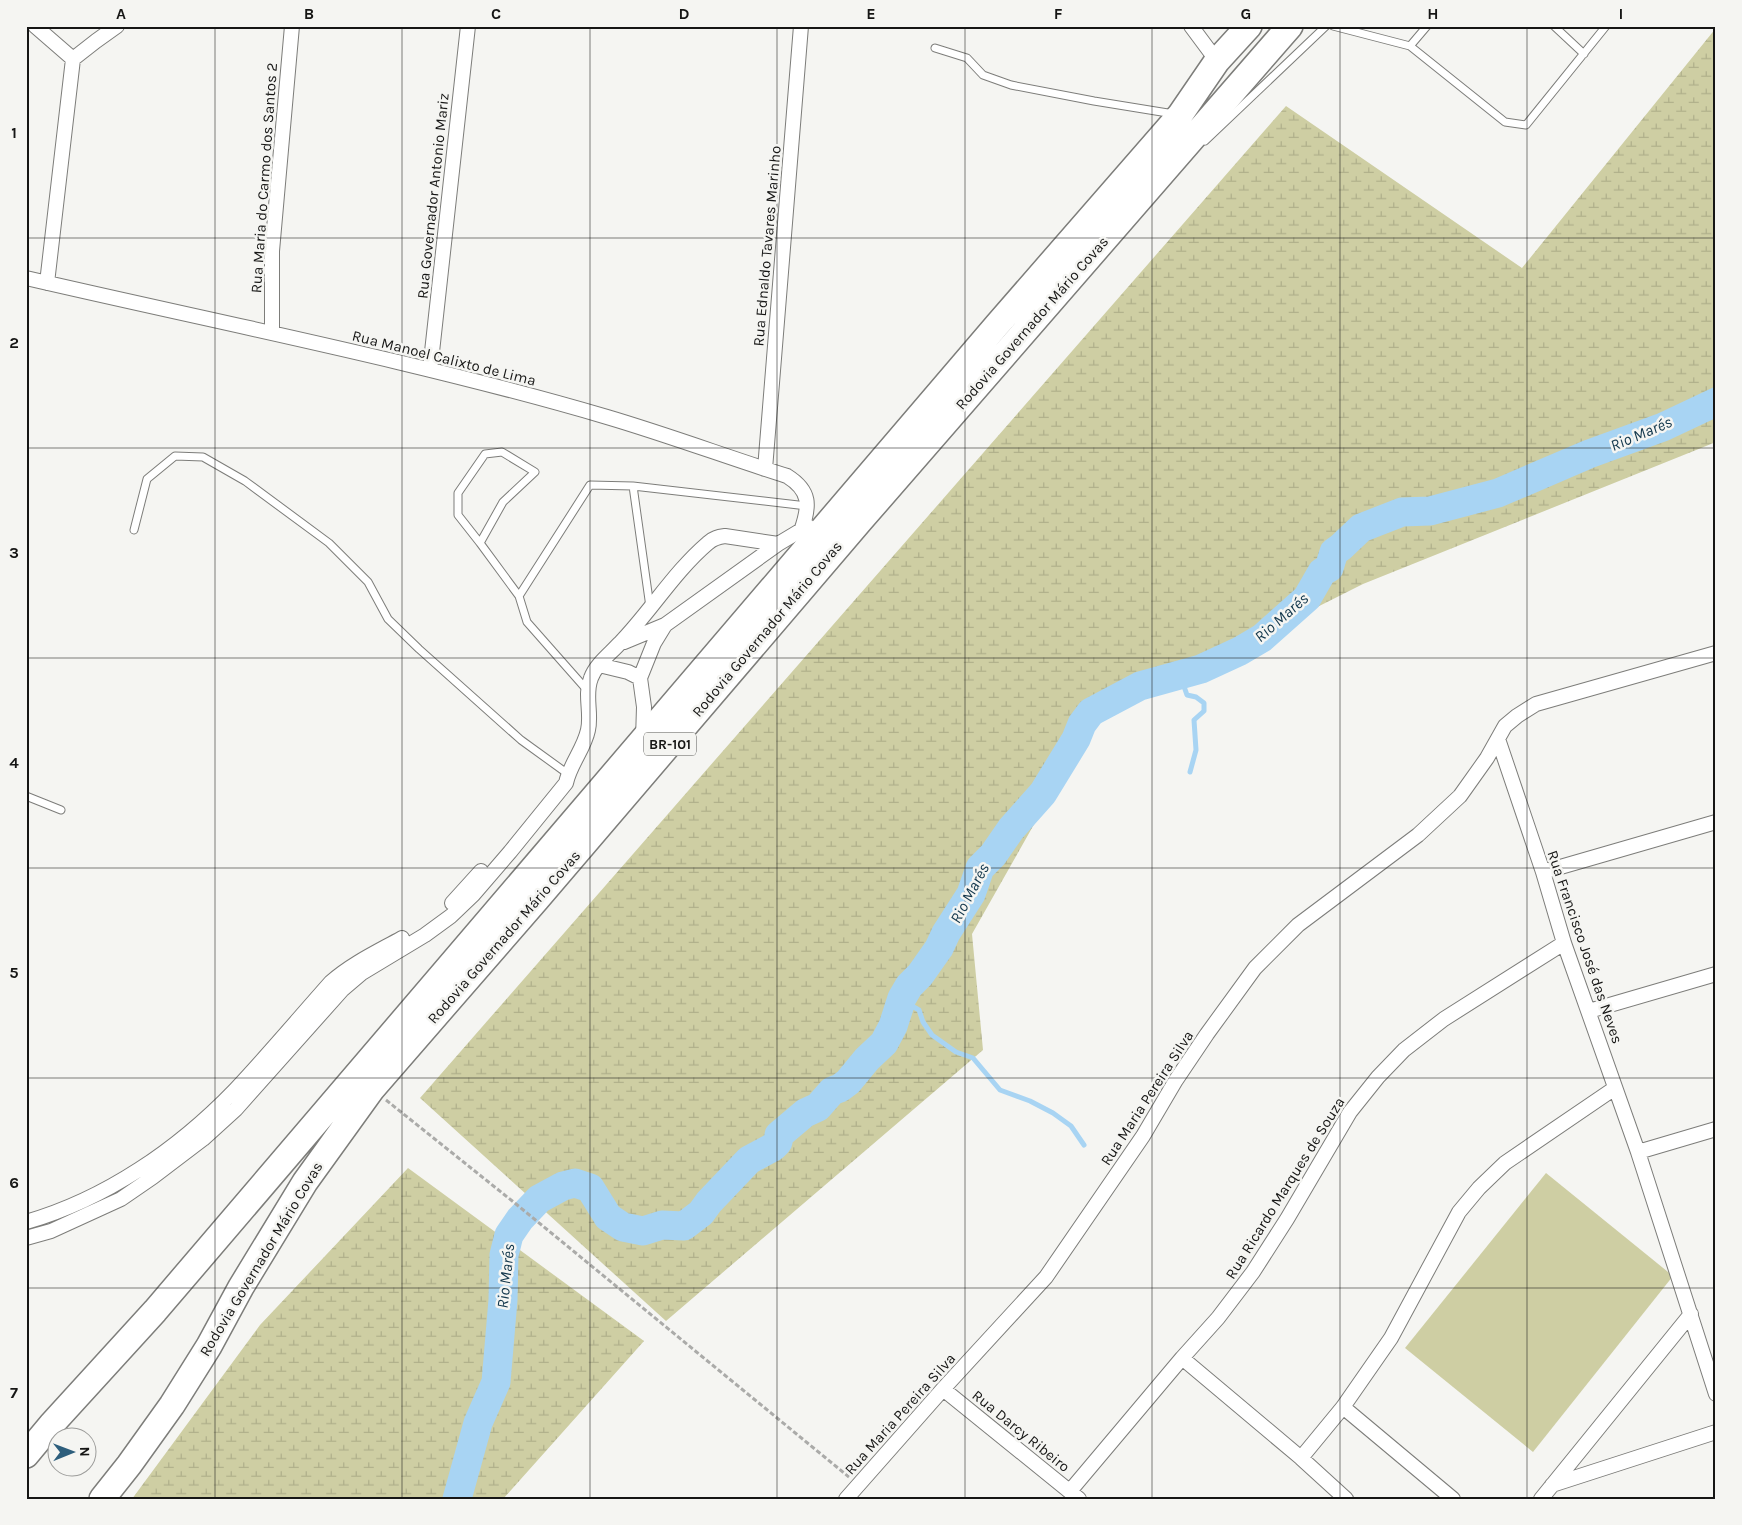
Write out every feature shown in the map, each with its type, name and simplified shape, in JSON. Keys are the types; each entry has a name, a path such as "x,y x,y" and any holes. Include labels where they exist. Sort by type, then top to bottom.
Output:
{"highway":[{"name":"Rodovia Governador Mário Covas","path":"26,1455 51,1424 155,1311 846,502 1180,115 1218,61 1249,26"},
{"name":"Rodovia Governador Mário Covas","path":"102,1499 172,1405 209,1346 241,1287 300,1190 372,1089 873,506 1290,26"}],"street":[{"path":"35,26 73,59"},
{"path":"48,283 73,59 117,26"},
{"name":"Rua Maria do Carmo dos Santos 2","path":"272,333 272,251 292,26"},
{"name":"Rua Governador Antonio Mariz","path":"430,370 468,26"},
{"name":"Rua Ednaldo Tavares Marinho","path":"765,469 800,26"},
{"path":"1191,26 1218,61"},
{"name":"Rua Manoel Calixto de Lima","path":"26,278 430,370 608,418 787,476 802,488 806,496 807,506"},
{"path":"621,643 665,625 778,544 846,502"},
{"path":"801,530 806,517 807,506"},
{"path":"26,1238 58,1228 121,1199 153,1177 203,1139 236,1109 342,990 362,973 425,935 451,916 473,895 566,783 568,774 588,731 587,690 591,676 694,555 710,541 725,536 778,544"},
{"path":"643,739 644,707 640,678 654,643 665,625"},
{"path":"1498,739 1506,726 1516,716 1536,704 1716,653"},
{"path":"599,665 628,672 640,678"},
{"name":"Rua Francisco José das Neves","path":"1498,739 1564,943 1638,1152 1716,1394"},
{"name":"Rua Maria Pereira Silva","path":"846,1499 1046,1277 1128,1159 1207,1034 1255,968 1298,925 1418,835 1460,796 1498,739"},
{"path":"26,1222 72,1205 117,1183 155,1160 193,1130 234,1090 331,982 364,957 416,931 449,906 485,867 560,778 568,774"},
{"path":"1542,872 1716,822"},
{"name":"Rua Ricardo Marques de Souza","path":"1074,1495 1182,1358 1218,1318 1252,1272 1287,1219 1350,1112 1378,1077 1404,1050 1444,1019 1564,943"},
{"path":"1589,1011 1716,974"},
{"path":"1301,1458 1343,1407 1391,1338 1460,1212 1479,1188 1505,1163 1615,1088"},
{"path":"1638,1152 1716,1129"},
{"path":"1541,1499 1691,1314"},
{"path":"1182,1358 1301,1458 1346,1499"},
{"name":"Rua Darcy Ribeiro","path":"943,1390 1074,1495"},
{"path":"1343,1407 1453,1499"},
{"path":"1551,1486 1716,1432"}],"lane":[{"path":"1202,144 1326,26"},
{"path":"1333,26 1410,46 1505,122 1526,125 1606,26"},
{"path":"1410,46 1427,26"},
{"path":"1554,26 1584,54"},
{"path":"936,48 967,58 983,75 1012,86 1180,115"},
{"path":"1132,209 1182,164"},
{"path":"480,543 502,502 535,472 502,452 485,454 458,493 458,515 519,596 527,622 587,690"},
{"path":"134,530 147,480 174,456 203,457 245,482 329,542 368,582 388,619 521,740 568,774"},
{"path":"519,596 590,485 633,486 807,506"},
{"path":"633,486 650,607"},
{"path":"26,796 61,810"}],"path":[{"path":"372,1089 516,1204 859,1485"}],"green space":[{"path":"1716,28 1716,442 1363,584 1093,720 972,934 983,1050 666,1321 420,1098 1286,106 1522,268"},
{"path":"408,1168 644,1341 503,1499 132,1499 260,1325"},
{"path":"1546,1173 1673,1276 1533,1452 1405,1348"}],"waterway":[{"name":"Rio Marés","path":"457,1499 478,1423 496,1382 503,1300 504,1255 509,1235 520,1219 539,1199 563,1186 575,1183 590,1188 608,1217 623,1227 643,1231 662,1225 684,1226 701,1213 749,1160 773,1147 778,1142 779,1135 805,1113 818,1107 832,1091 848,1082 867,1059 884,1043 893,1026 902,998 909,986 920,975 939,948 946,933 971,894 980,868 993,855 1011,829 1043,793 1076,739 1082,724 1091,712 1140,686 1201,669 1240,651 1262,638 1307,598 1322,572 1329,568 1334,552 1361,528 1402,512 1430,511 1498,493 1589,454 1663,427 1716,402"},
{"path":"1180,675 1187,695 1196,697 1204,703 1204,711 1194,720 1196,750 1190,772"},
{"path":"900,1005 912,1006 919,1010 923,1022 932,1035 956,1052 973,1058 1000,1090 1030,1101 1053,1113 1071,1126 1084,1145"}]}
